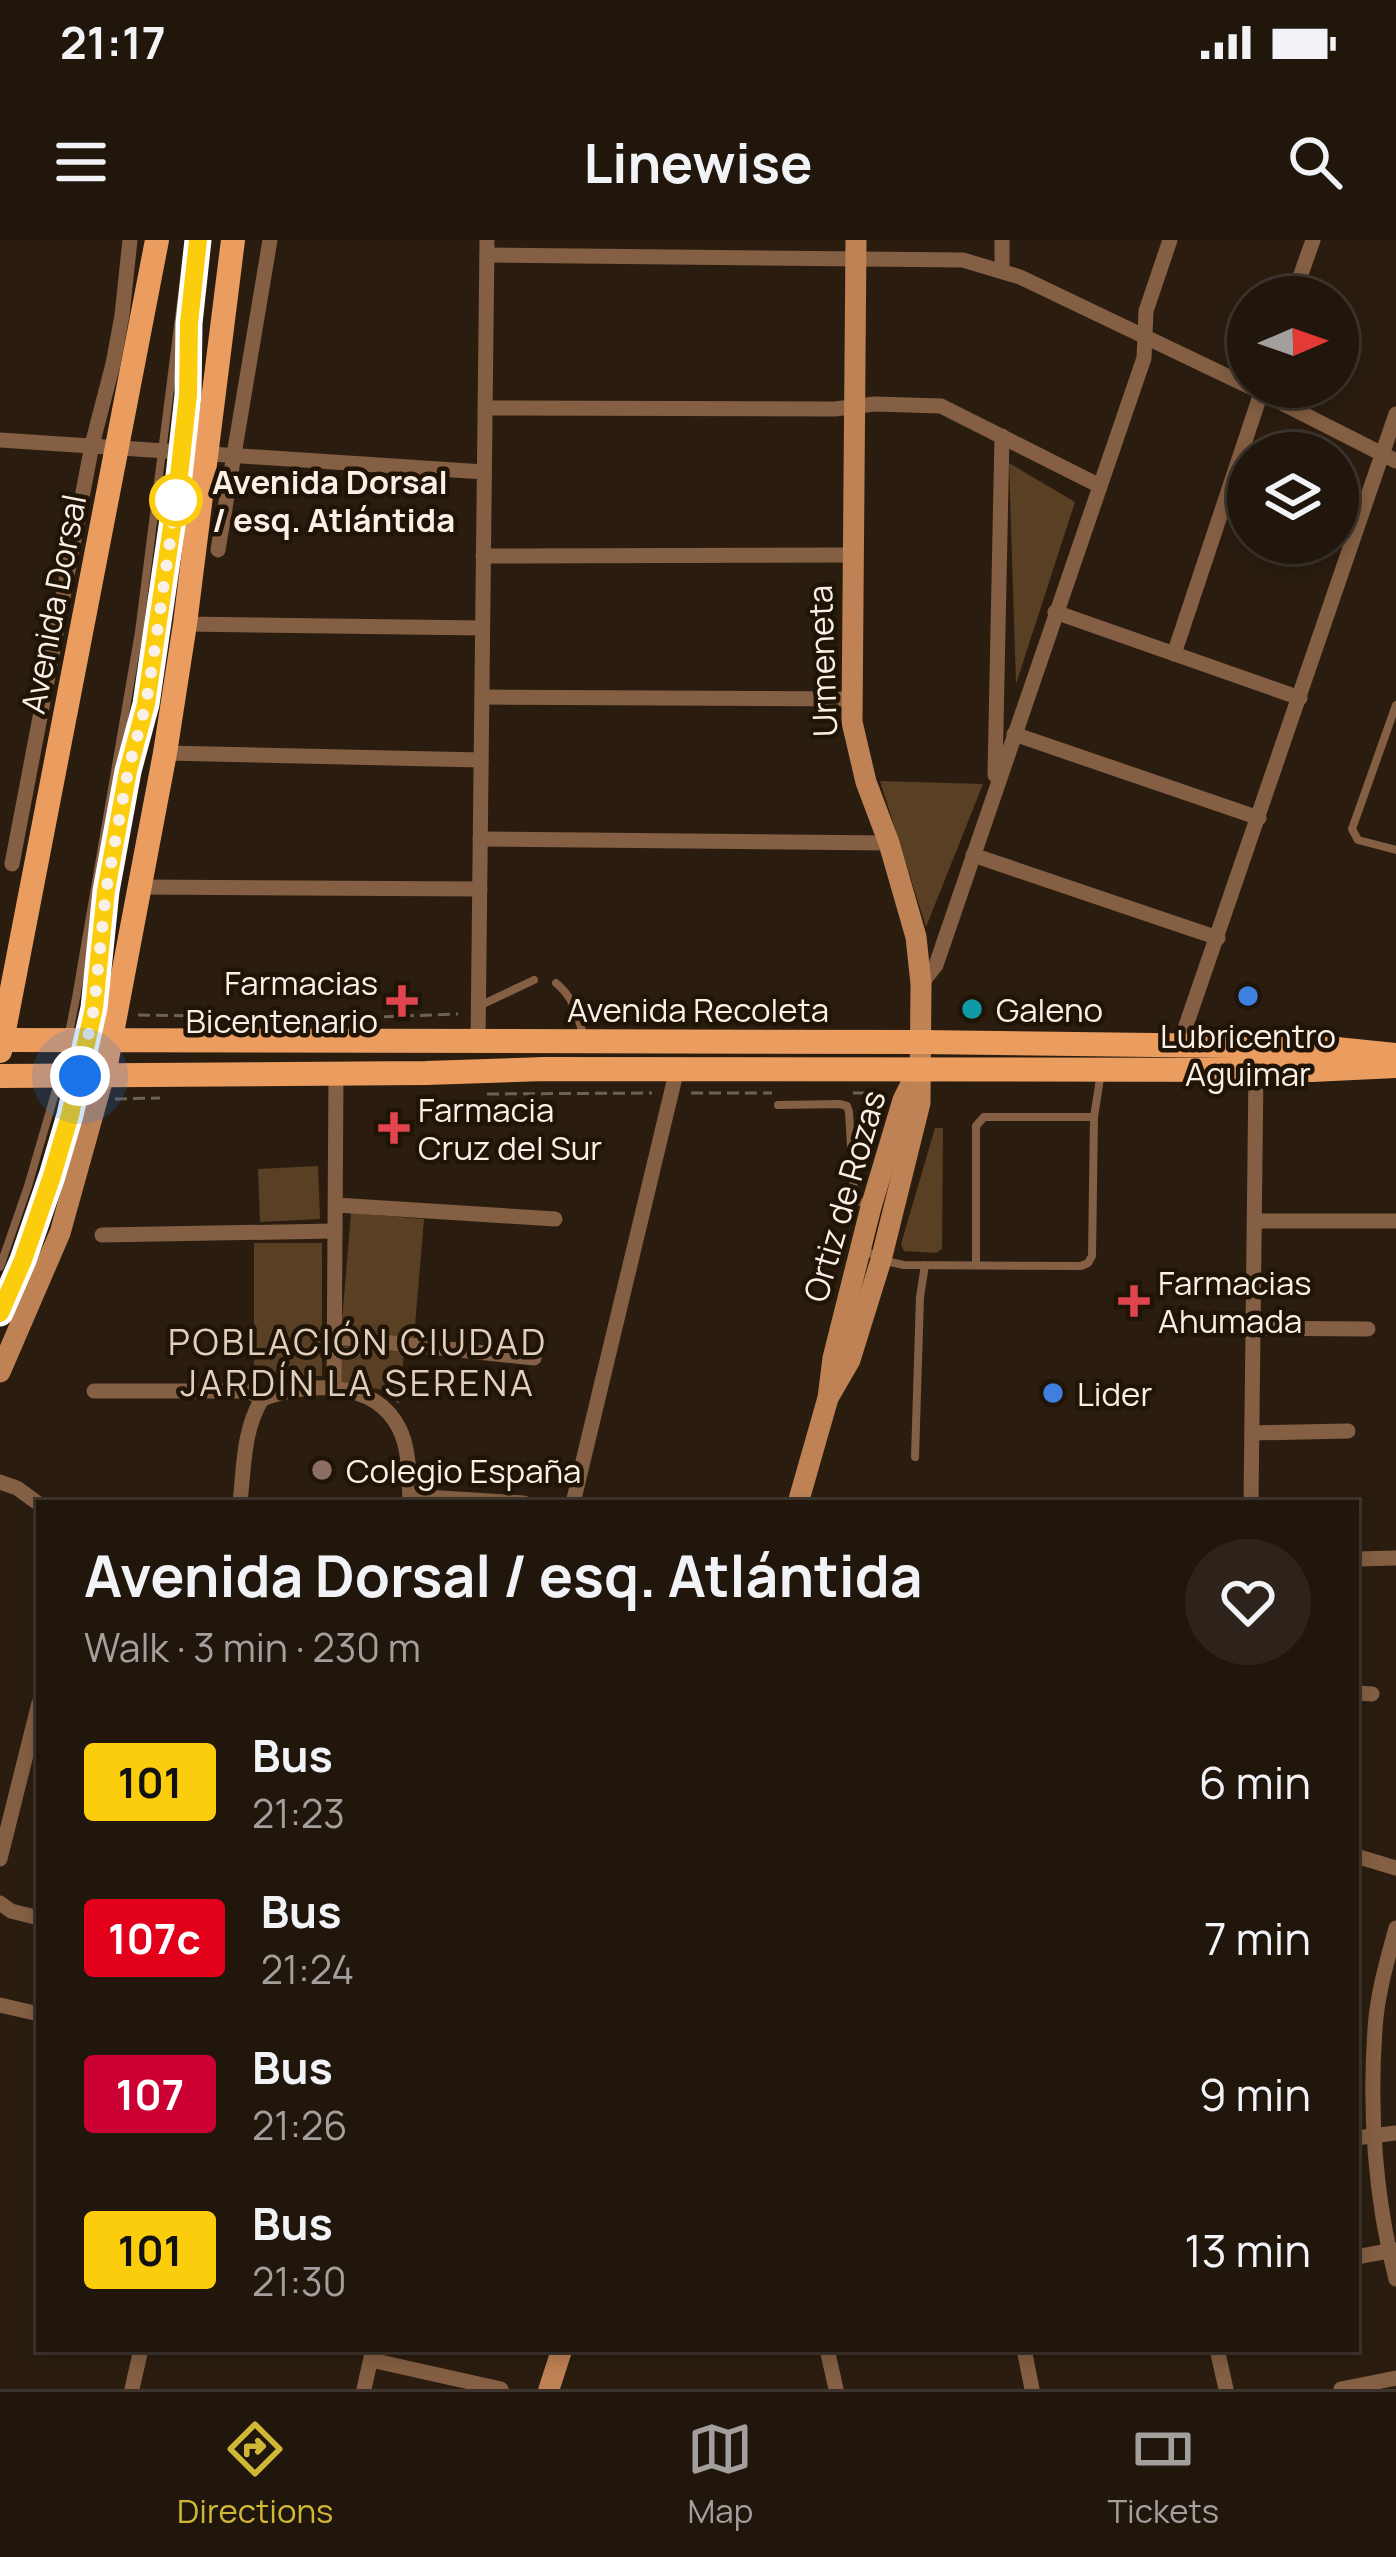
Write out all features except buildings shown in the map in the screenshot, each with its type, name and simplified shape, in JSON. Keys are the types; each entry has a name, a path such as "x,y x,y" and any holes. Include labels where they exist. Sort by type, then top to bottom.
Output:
{"main road":[{"name":"Avenida Dorsal","path":"1,1043 105,446 160,240"},
{"path":"81,1076 140,887 165,753 184,624 194,452 232,240"},
{"path":"674,1081 686,1052 707,1041"},
{"name":"Avenida Recoleta","path":"1,1043 920,1042 1317,1047 1396,1055"},
{"name":"Avenida Recoleta","path":"0,1076 336,1074 674,1081 919,1070 1396,1066"}],"street":[{"path":"12,864 105,446 130,240"},
{"path":"218,550 270,240"},
{"path":"1001,269 1002,240"},
{"path":"921,983 936,965 1144,358 1146,311 1170,240"},
{"path":"1300,276 1313,240"},
{"path":"478,1041 487,248 856,249 942,257 1001,269 1227,375"},
{"name":"Urmeneta","path":"856,249 851,699 858,754 890,843 916,937 921,983 919,1070"},
{"path":"485,408 941,406 1100,486"},
{"path":"1174,654 1249,408"},
{"path":"1293,408 1389,458"},
{"path":"1179,1046 1389,458 1396,414"},
{"path":"995,790 1002,436"},
{"path":"0,440 484,472"},
{"path":"483,556 852,555"},
{"path":"1055,612 1300,698"},
{"path":"184,624 482,628"},
{"path":"482,697 851,699"},
{"path":"1014,734 1259,818"},
{"path":"165,753 481,760"},
{"path":"480,839 890,843"},
{"path":"973,855 1218,938"},
{"path":"140,887 479,889"},
{"name":"Ortiz de Rozas","path":"871,1253 871,1207 919,1070"},
{"name":"Ortiz de Rozas","path":"799,1500 828,1398 850,1360 871,1253 920,1103 919,1070"},
{"path":"1250,1500 1256,1070"},
{"path":"334,1388 336,1074"},
{"path":"0,1372 66,1216 81,1076"},
{"path":"574,1500 674,1081"},
{"path":"336,1205 555,1219"},
{"path":"1255,1221 1396,1221"},
{"path":"102,1235 335,1231"},
{"path":"1253,1328 1368,1329"},
{"path":"334,1337 534,1358"},
{"path":"240,1500 247,1435 262,1399 279,1392 334,1388 359,1392 388,1411 401,1431 410,1500"},
{"path":"94,1391 249,1391 262,1399"},
{"path":"1252,1433 1348,1432"},
{"path":"0,1482 36,1502"},
{"path":"1359,1558 1396,1558"},
{"path":"0,1859 36,1715"},
{"path":"1359,1857 1396,1868"},
{"path":"0,1904 36,1917"},
{"path":"1396,1928 1375,2028 1365,2137 1396,2279"},
{"path":"0,2005 36,2013"},
{"path":"1365,2137 1396,2133"},
{"path":"1359,2256 1392,2250"},
{"path":"132,2389 140,2352"},
{"path":"549,2389 561,2352"},
{"path":"828,2352 836,2389"},
{"path":"1025,2352 1032,2389"},
{"path":"1218,2352 1226,2389"},
{"path":"364,2389 372,2355 501,2389"},
{"path":"1341,2389 1396,2378"}],"lane":[{"path":"89,1040 132,674 194,240"},
{"path":"0,1317 38,1219 89,1040 106,891 194,452 188,395 194,240"},
{"path":"1396,705 1352,829 1358,840 1396,850"},
{"path":"478,1010 534,980"},
{"path":"556,983 574,1003 585,1041"},
{"path":"871,1253 904,1265 1081,1267 1088,1263 1092,1256 1094,1117 1101,1070"},
{"path":"0,1267 34,1168 81,1076"},
{"path":"778,1105 847,1106 854,1195 871,1207"},
{"path":"976,1264 976,1126 980,1120 1094,1117"},
{"path":"0,1317 66,1216"},
{"path":"915,1457 925,1265"}],"path":[{"path":"134,1015 344,1018 478,1010"},
{"path":"470,1094 674,1081 789,1093"},
{"path":"836,1093 907,1094"},
{"path":"113,1100 158,1098"}],"shaded area":[{"path":"1009,463 1075,502 1016,684"},
{"path":"880,781 983,784 926,927"},
{"path":"935,1128 943,1128 942,1249 936,1253 904,1251 901,1244"},
{"path":"318,1166 320,1219 260,1222 258,1169"},
{"path":"351,1213 424,1219 414,1338 341,1332"},
{"path":"254,1243 322,1243 322,1376 254,1376"},
{"path":"341,1346 404,1352 399,1404 379,1389 337,1385"}],"bus line":[{"name":"101","path":"0,1313 52,1176 94,1008 106,891 146,704 178,485 198,240"}],"place":[{"name":"Avenida Dorsal / esq. Atlántida","path":"176,500"},
{"name":"Lubricentro Aguimar","path":"1248,996"},
{"name":"Farmacias Bicentenario","path":"402,1001"},
{"name":"Galeno","path":"972,1009"},
{"name":"Farmacia Cruz del Sur","path":"394,1128"},
{"name":"Farmacias Ahumada","path":"1134,1301"},
{"name":"Lider","path":"1053,1393"},
{"name":"Colegio España","path":"322,1470"}],"district":[{"name":"POBLACIÓN CIUDAD JARDÍN LA SERENA","path":"358,1362"}],"route":[{"path":"80,1076 94,1008 106,891 146,704 178,485 176,500"}]}
